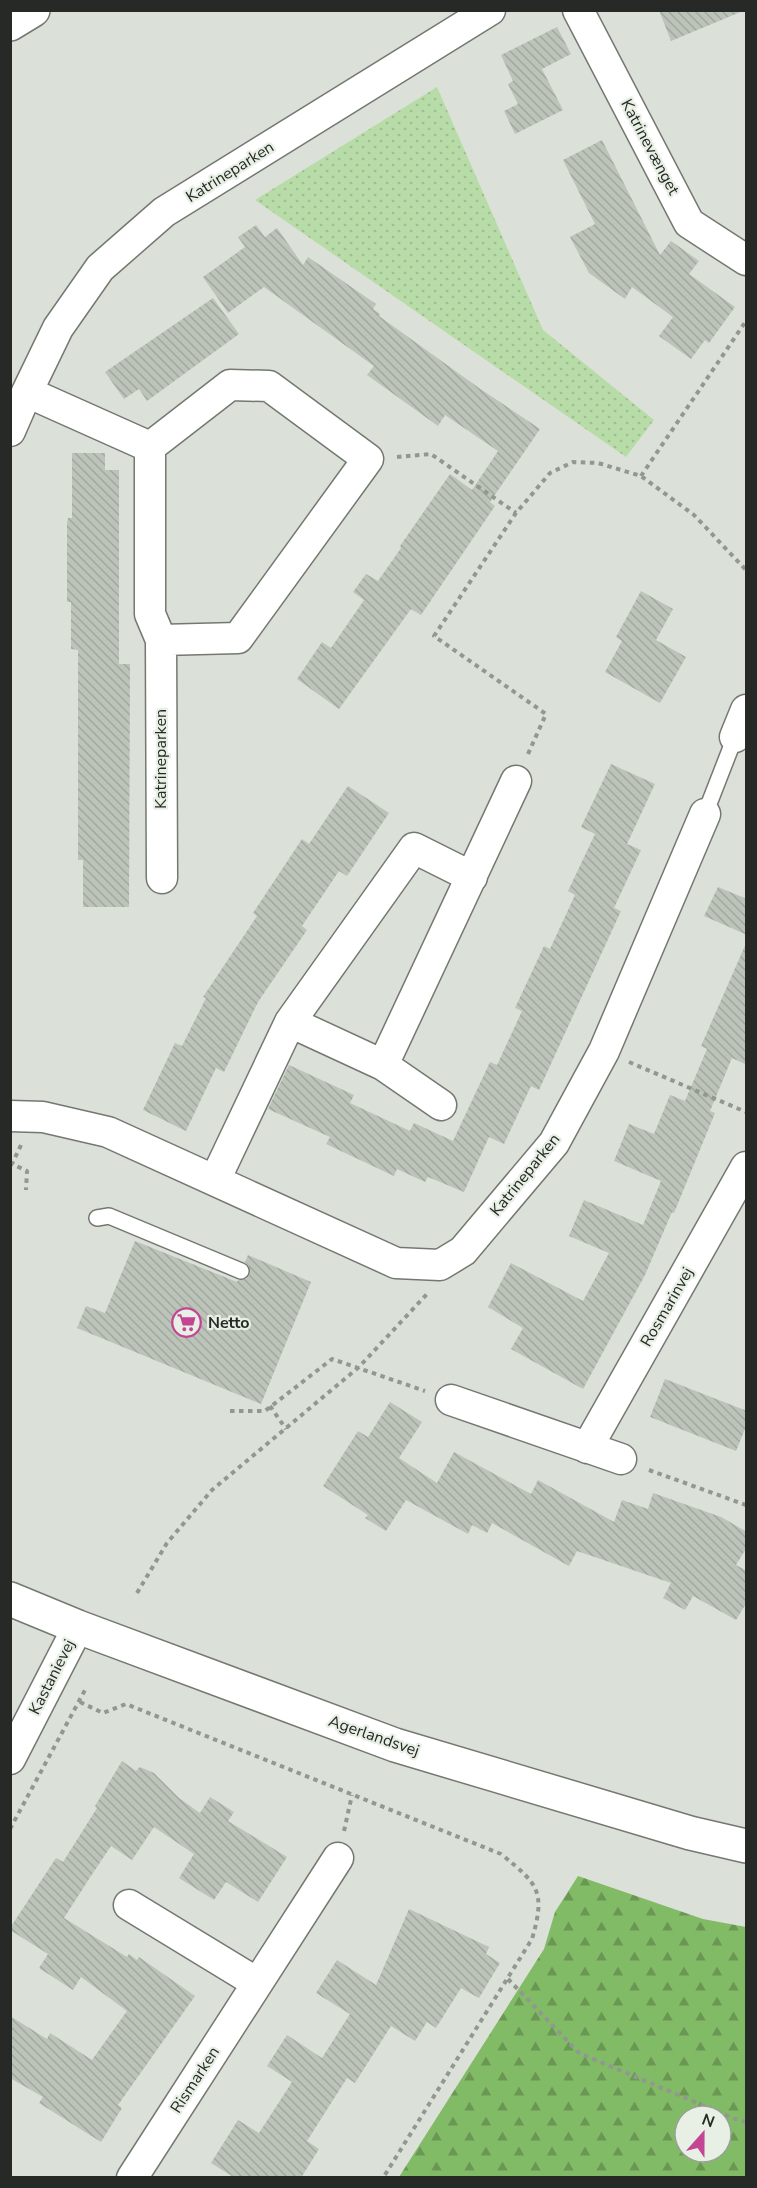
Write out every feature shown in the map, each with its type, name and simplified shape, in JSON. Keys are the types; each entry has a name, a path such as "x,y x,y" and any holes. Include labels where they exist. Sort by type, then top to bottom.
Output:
{"street":[{"path":"10,24 33,10"},
{"name":"Katrineparken","path":"10,431 58,327 100,268 164,212 490,10"},
{"name":"Katrinevænget","path":"578,10 689,223 747,260"},
{"path":"27,392 150,447 230,385 268,386 368,459 238,638 161,640"},
{"name":"Katrineparken","path":"150,447 150,614 161,640 162,878"},
{"path":"735,737 747,710"},
{"path":"383,1065 516,782"},
{"name":"Katrineparken","path":"440,1265 464,1251 554,1143 604,1051 705,814"},
{"path":"215,1180 290,1022 414,848 472,877"},
{"path":"290,1022 383,1065 441,1105"},
{"path":"22,1116 43,1117 108,1132 396,1263 440,1265"},
{"name":"Rosmarinvej","path":"586,1448 747,1167"},
{"path":"452,1400 621,1460"},
{"name":"Agerlandsvej","path":"10,1599 78,1627 395,1745 690,1833 747,1846"},
{"name":"Kastanievej","path":"10,1759 78,1627"},
{"name":"Rismarken","path":"132,2178 338,1858"},
{"path":"129,1905 257,1983"}],"lane":[{"path":"705,814 735,737"},
{"path":"97,1218 109,1216 241,1271"}],"path":[{"path":"641,476 747,321"},
{"path":"368,459 431,454 516,513"},
{"path":"516,782 546,714 434,636 516,513 550,473 573,462 598,463 641,476 694,515 747,570"},
{"path":"604,1051 747,1112"},
{"path":"22,1116 12,1164 27,1171 26,1190"},
{"path":"137,1593 167,1543 212,1490 359,1368 434,1288 440,1265"},
{"path":"230,1411 265,1411 332,1359 452,1400"},
{"path":"270,1406 286,1429"},
{"path":"621,1460 747,1505"},
{"path":"10,1828 85,1690"},
{"path":"80,1702 103,1713 126,1704 501,1854 527,1875 538,1893 540,1914 532,1939 383,2178"},
{"path":"338,1858 352,1795"},
{"path":"508,1979 579,2053 747,2122"}],"green space":[{"path":"437,87 543,330 654,420 626,457 255,200"},
{"path":"578,1876 703,1919 746,1927 746,2177 399,2177 544,1949 555,1912"}],"building":[{"path":"659,10 743,10 743,11 671,41"},
{"path":"557,27 571,54 542,69 563,110 515,134 504,111 518,104 508,84 513,81 501,55"},
{"path":"602,140 660,255 671,241 699,261 689,274 735,307 709,343 705,340 691,359 659,336 673,317 632,287 625,299 589,273 570,237 595,224 563,160"},
{"path":"256,225 265,237 277,228 303,265 308,257 376,304 373,309 380,314 379,316 540,429 490,502 495,506 421,615 411,609 339,709 297,679 322,642 331,648 364,600 353,592 366,574 378,581 450,474 472,490 498,451 445,415 438,426 367,375 374,366 264,287 228,313 203,277 245,247 238,237"},
{"path":"213,298 239,334 147,401 139,389 124,399 105,372"},
{"path":"72,453 105,453 105,470 119,470 119,664 130,664 129,907 83,907 83,860 78,860 78,650 71,649 71,602 67,602 67,523 68,518 72,518"},
{"path":"641,591 673,609 656,640 686,657 660,703 605,672 622,641 616,637"},
{"path":"611,764 655,784 627,844 641,850 614,908 621,911 539,1090 531,1086 504,1144 489,1137 464,1192 428,1177 425,1182 397,1169 394,1176 326,1144 330,1137 268,1109 289,1065 354,1095 350,1103 410,1131 414,1123 453,1141 490,1062 497,1065 522,1011 515,1008 544,946 550,949 575,895 568,891 595,834 581,827"},
{"path":"348,786 389,813 347,876 339,871 302,926 307,930 258,1002 224,1072 216,1068 186,1131 143,1110 175,1043 182,1046 206,998 203,997 257,916 253,913 302,839 309,844"},
{"path":"718,887 747,899 747,935 704,916"},
{"path":"747,941 747,1065 732,1058 710,1111 715,1113 674,1213 672,1212 645,1275 583,1389 511,1349 523,1328 488,1307 511,1263 583,1301 609,1253 569,1236 584,1200 643,1225 661,1181 614,1161 629,1124 654,1134 670,1095 685,1101 707,1049 701,1046"},
{"name":"Netto","path":"135,1241 237,1282 246,1279 250,1274 249,1266 245,1262 248,1255 311,1282 261,1404 77,1328 86,1306 105,1313"},
{"path":"665,1379 747,1411 747,1424 736,1451 650,1417"},
{"path":"390,1402 422,1422 399,1458 437,1483 454,1452 531,1494 538,1480 614,1522 622,1500 648,1509 653,1493 721,1517 747,1532 747,1547 736,1565 747,1571 747,1602 736,1620 693,1596 685,1610 663,1598 671,1583 577,1551 569,1566 492,1523 487,1533 472,1525 468,1534 406,1500 386,1531 365,1518 368,1515 323,1486 358,1431 368,1437"},
{"path":"122,1761 136,1771 140,1767 154,1773 179,1798 200,1813 210,1797 234,1812 228,1821 287,1857 258,1902 226,1882 214,1900 179,1878 194,1854 154,1827 132,1860 111,1846 91,1876 64,1918 127,1957 129,1954 137,1960 139,1957 195,1996 118,2105 122,2108 101,2142 39,2103 43,2097 10,2078 10,2016 47,2039 50,2033 92,2060 127,2011 81,1977 73,1990 39,1968 48,1954 10,1928 56,1858 63,1862 97,1808 95,1806"},
{"path":"409,1909 489,1947 486,1954 500,1963 479,1998 461,1988 436,2028 427,2022 415,2041 391,2026 355,2083 347,2078 307,2141 319,2149 301,2178 235,2178 211,2163 238,2120 259,2133 292,2082 267,2066 287,2035 322,2058 350,2014 316,1993 337,1960 376,1985"}],"place":[{"name":"Netto","path":"187,1323"}]}
